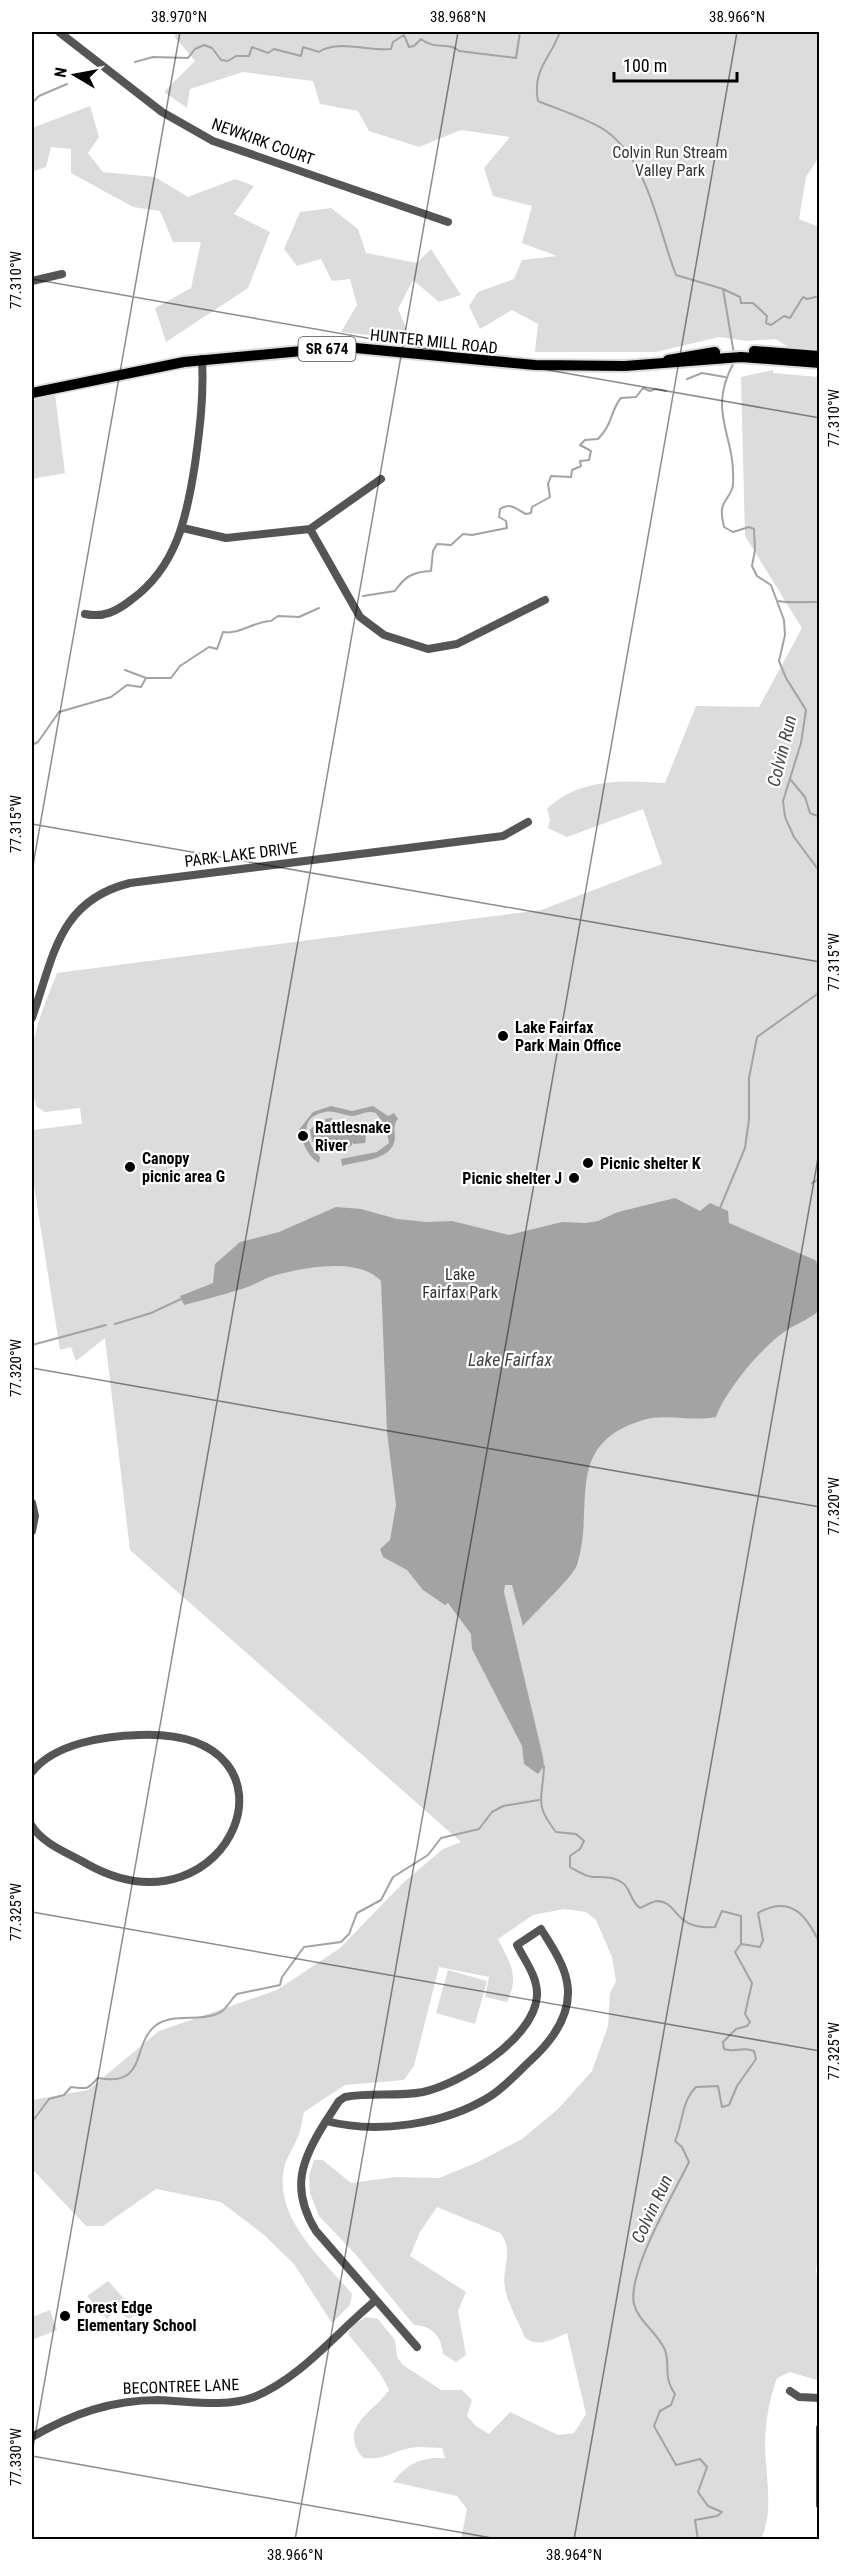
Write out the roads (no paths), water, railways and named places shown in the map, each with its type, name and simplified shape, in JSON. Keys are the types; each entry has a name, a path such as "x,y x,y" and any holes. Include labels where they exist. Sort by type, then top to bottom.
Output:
{"main road":[{"name":"HUNTER MILL ROAD","path":"32,393 202,359 355,347 535,365 657,364 726,354 785,352 819,356"},
{"name":"HUNTER MILL ROAD","path":"741,354 819,363"}],"street":[{"name":"NEWKIRK COURT","path":"59,32 162,112 213,141 448,222"},
{"path":"32,281 62,274"},
{"path":"86,614 111,613 136,597 159,573 183,528 202,417 202,359"},
{"path":"183,528 226,538 310,529 381,479"},
{"path":"310,529 360,617 384,636 428,649 457,644 545,600"},
{"name":"PARK LAKE DRIVE","path":"32,1018 65,928 79,909 99,893 130,883 503,836 528,822"},
{"path":"32,1503 35,1515 32,1531"},
{"path":"32,1772 54,1754 100,1740 142,1735 180,1738 207,1748 228,1766 238,1787 241,1809 233,1834 211,1860 176,1878 148,1883 126,1881 106,1874 50,1843 32,1826"},
{"path":"326,2121 349,2127 432,2121 465,2110 490,2097 505,2085 553,2040 566,2005 567,1983 564,1970 541,1929 517,1945 536,1987 536,2002 520,2030 485,2064 455,2082 420,2092 345,2097 339,2101 326,2121 304,2162 301,2186 305,2209 316,2231 417,2347"},
{"name":"BECONTREE LANE","path":"32,2437 70,2416 112,2404 156,2400 224,2403 252,2398 286,2380 375,2300"},
{"path":"790,2391 799,2397 819,2398"},
{"path":"819,2428 819,2505"}],"water":[{"name":"Rattlesnake River","path":"331,1106 352,1111 373,1106 388,1116 394,1113 398,1119 391,1149 379,1157 342,1166 341,1159 377,1152 389,1143 386,1127 373,1112 353,1116 325,1112 309,1120 307,1127 312,1147 320,1157 319,1163 308,1152 298,1131 313,1112"},
{"path":"332,1118 336,1132 340,1127 349,1131 355,1122 362,1126 366,1136 365,1143 353,1144 352,1141 352,1145 339,1151 340,1145 331,1148 331,1143 327,1145 324,1136 322,1146 318,1147 312,1141 310,1130 316,1123 321,1133 325,1133 325,1119"},
{"name":"Lake Fairfax","path":"675,1198 700,1211 710,1203 728,1211 729,1223 815,1260 819,1265 819,1311 777,1337 756,1357 728,1394 716,1417 698,1419 660,1417 643,1420 618,1431 601,1445 592,1461 587,1479 582,1542 577,1565 561,1586 523,1626 512,1585 505,1585 504,1592 543,1757 544,1766 538,1774 524,1764 522,1746 472,1649 471,1634 448,1603 445,1605 423,1590 407,1570 383,1557 380,1549 390,1540 396,1505 387,1432 381,1281 360,1269 346,1266 317,1267 276,1275 246,1288 184,1305 180,1296 213,1283 215,1264 240,1242 279,1232 336,1207 361,1209 397,1219 427,1222 452,1221 509,1235 562,1222 598,1221 618,1212"}],"waterway":[{"path":"135,62 153,57 188,58 195,49 204,45 212,48 221,60 228,61 236,56 249,56 252,47 268,53 274,49 301,56 303,47 319,52 335,46 391,49 393,42 404,35 409,47 414,46 421,39 431,44 456,48 459,51 516,58 520,32"},
{"name":"Colvin Run","path":"560,32 540,73 538,101 600,127 621,144 633,160 650,197 676,275 723,289 734,354"},
{"path":"32,103 39,96 67,84"},
{"path":"723,289 740,297 741,303 753,303 767,316 766,323 771,325 784,316 790,318 803,297 807,299 820,296"},
{"name":"Colvin Run","path":"734,362 722,396 724,423 733,466 733,484 723,506 722,518 724,527 733,532 749,527 754,529 755,550 752,566 757,576 771,585 784,620 785,635 779,661 786,678 806,710 801,743 783,801 785,817 794,837 820,872"},
{"path":"687,379 702,373 725,377"},
{"path":"363,596 395,591 410,576 419,572 431,571 433,551 437,544 451,545 463,534 472,535 507,528 506,521 499,517 500,509 504,507 510,506 526,514 531,513 532,507 550,497 548,484 551,476 571,477 572,470 581,466 580,461 589,460 591,451 580,445 585,440 598,439 607,428 621,398 636,397 643,388 650,391 655,389 666,391"},
{"path":"779,601 820,602"},
{"path":"32,745 38,742 59,712 111,697 127,685 141,687 146,678 171,678 180,666 209,647 217,649 223,632 241,630 271,621 278,616 299,617 319,608"},
{"path":"125,670 146,678"},
{"path":"790,779 805,797 810,813 820,817"},
{"name":"Colvin Run","path":"720,1208 745,1148 749,1119 749,1078 757,1037 820,992"},
{"path":"812,1183 820,1178"},
{"path":"115,1324 151,1313 181,1299"},
{"path":"32,1345 106,1325"},
{"name":"Colvin Run","path":"544,1766 541,1800 544,1814 556,1832 576,1834 584,1841 580,1849 570,1856 570,1867 589,1876 608,1877 624,1884 640,1908 655,1901 664,1903 684,1920 701,1927 715,1927 722,1911 741,1916 741,1944 735,1952 752,1983 745,2014 750,2022 747,2026 736,2029 723,2042 724,2049 754,2051 756,2059 737,2086 729,2105 722,2107 718,2086 696,2087 691,2093 675,2141 682,2147 689,2162 644,2253 634,2290 636,2310 665,2350 669,2381 675,2394 671,2405 660,2411 654,2426 676,2465 700,2459 707,2467 698,2492 708,2506 722,2512 717,2516 695,2520 698,2540"},
{"path":"32,2122 49,2099 64,2095 71,2087 87,2088 98,2078 114,2079 132,2071 148,2034 161,2022 176,2018 207,2017 218,2014 237,1994 280,1985 282,1977 304,1947 341,1942 349,1934 357,1913 381,1900 393,1877 428,1855 441,1838 479,1829 492,1812 503,1806 539,1800"},
{"path":"741,1944 760,1947 763,1940 758,1913 780,1906 789,1907 803,1917 820,1944"}],"place":[{"name":"Lake Fairfax Park Main Office","path":"503,1036"},
{"name":"Rattlesnake River","path":"303,1136"},
{"name":"Picnic shelter K","path":"588,1163"},
{"name":"Canopy picnic area G","path":"130,1167"},
{"name":"Picnic shelter J","path":"574,1178"},
{"name":"Forest Edge Elementary School","path":"65,2316"}],"park label":[{"name":"Colvin Run Stream Valley Park","path":"670,161"},
{"name":"Lake Fairfax Park","path":"460,1283"}]}
